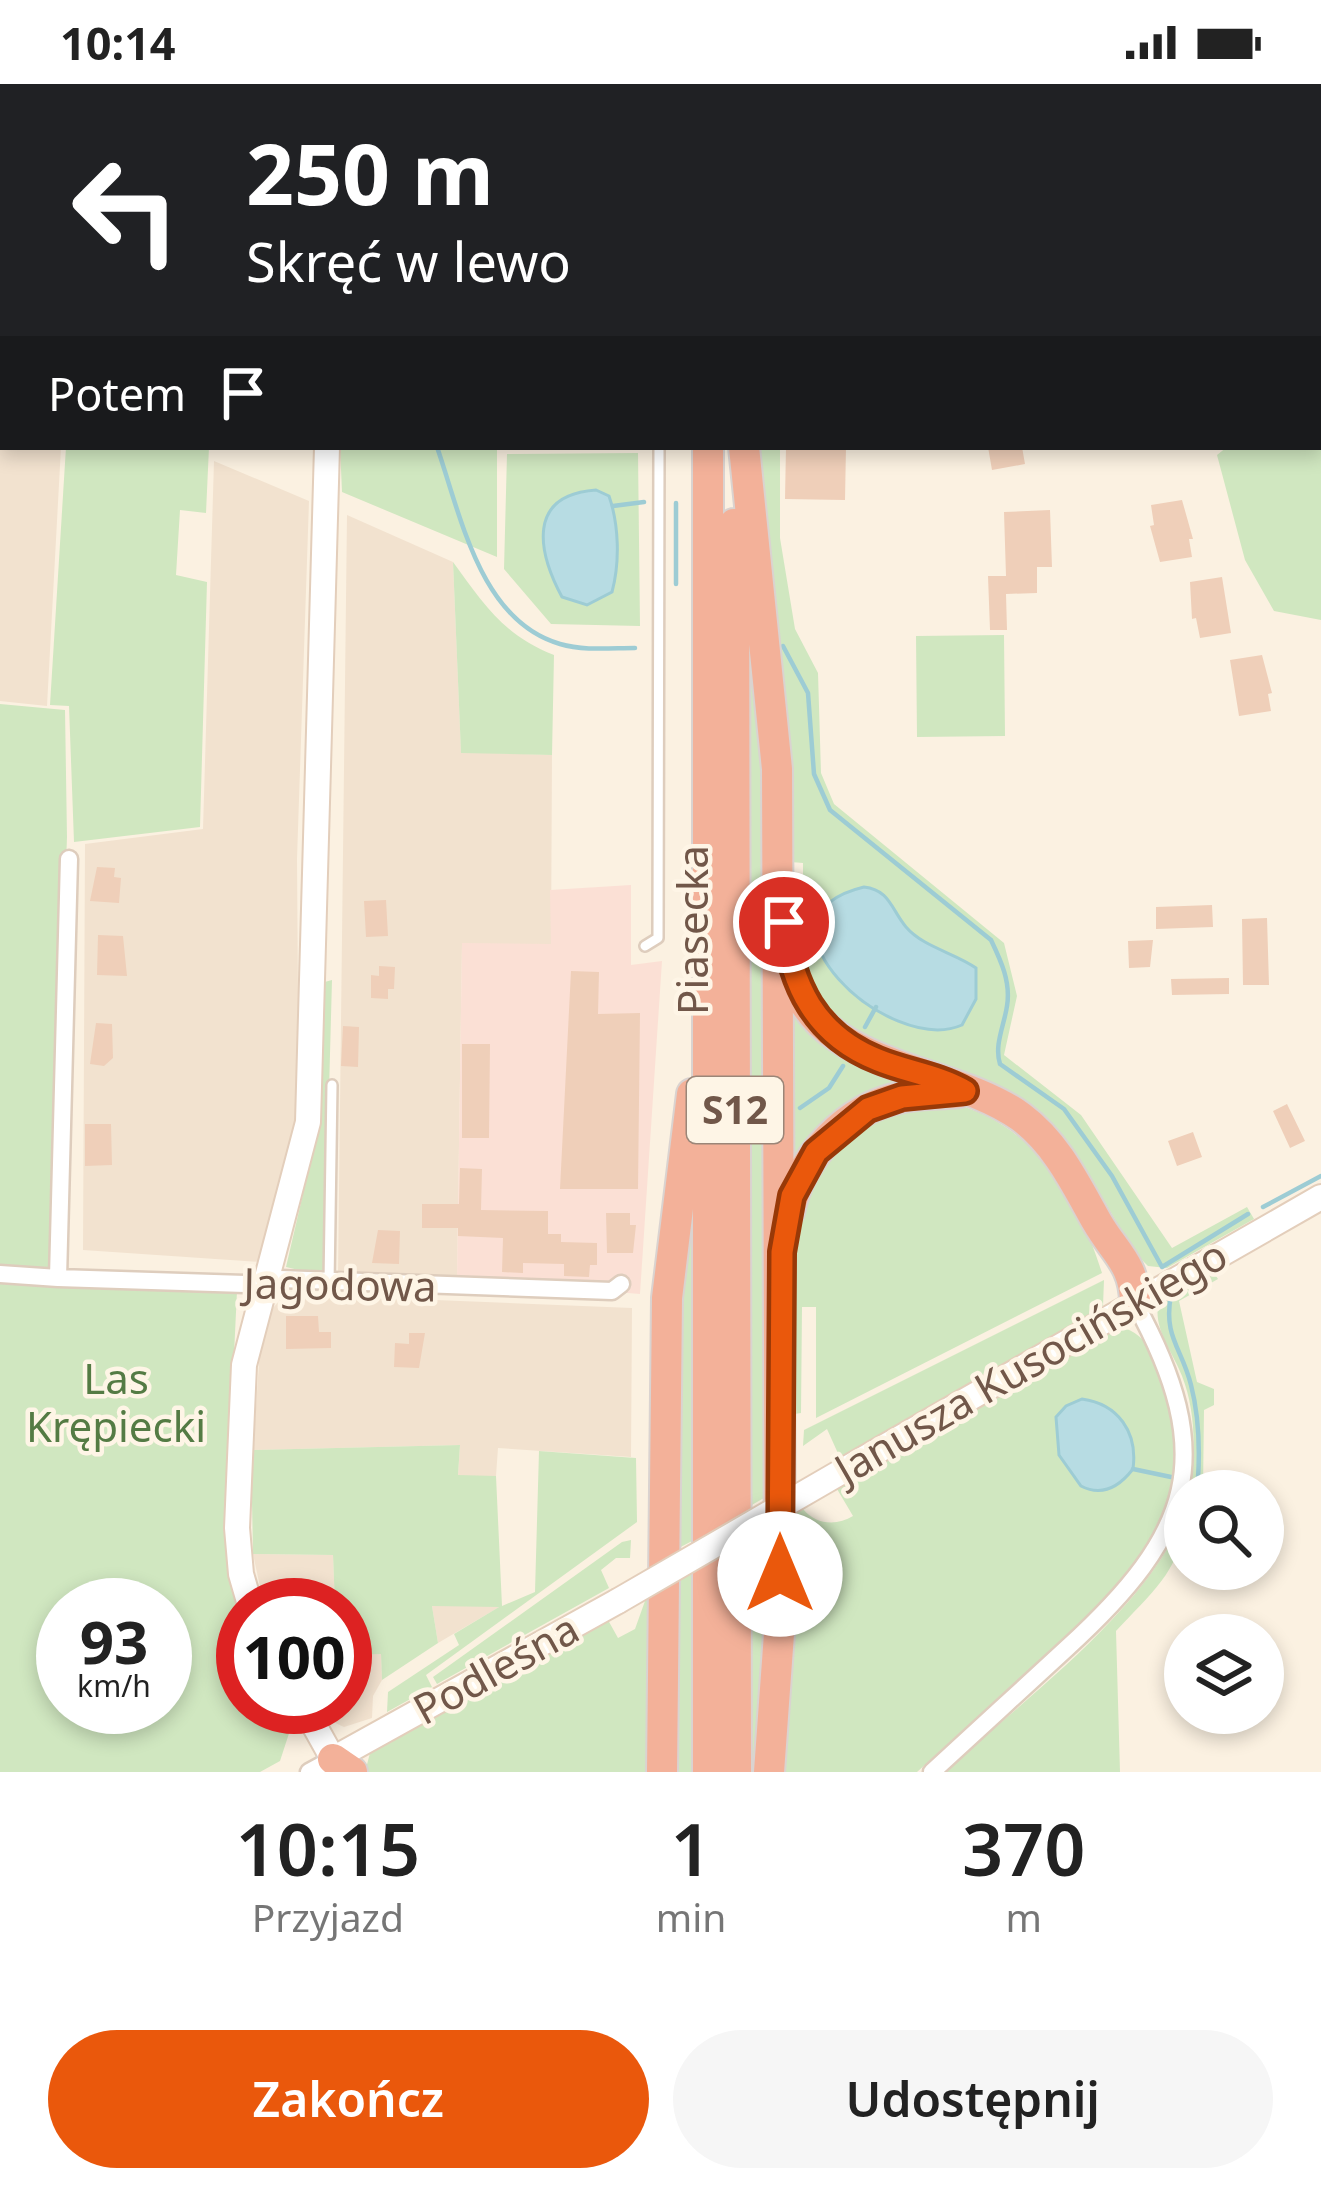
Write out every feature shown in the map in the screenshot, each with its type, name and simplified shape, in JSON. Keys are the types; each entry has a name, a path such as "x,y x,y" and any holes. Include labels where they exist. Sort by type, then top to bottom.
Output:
{"highway":[{"name":"Piasecka","path":"708,450 708,1772"},
{"name":"Piasecka","path":"734,450 736,1772"},
{"path":"744,450 776,752 782,1252 780,1620 769,1772"},
{"path":"778,879 789,965 821,1023 877,1060 942,1078 1003,1106 1045,1138 1100,1228 1130,1266 1135,1303"},
{"path":"662,1772 667,1298 708,987"},
{"path":"782,1252 792,1196 804,1170 831,1135 886,1101 965,1091"}],"street":[{"path":"245,1578 237,1528 244,1365 308,1122 328,450"},
{"path":"58,1277 69,859"},
{"name":"Janusza Kusocińskiego","path":"619,1601 1321,1197"},
{"name":"Jagodowa","path":"0,1274 612,1291 621,1284"},
{"path":"932,1772 1128,1591 1168,1529 1184,1473 1182,1422 1165,1356 1135,1303"},
{"name":"Podleśna","path":"332,1769 619,1601"},
{"path":"316,1734 332,1769"}],"lane":[{"path":"645,946 658,938 659,450"},
{"path":"329,1283 332,1084"}],"shaded area":[{"path":"0,450 61,450 47,706 0,701"},
{"path":"214,461 309,501 297,859 299,1131 261,1262 83,1250 85,844 203,829"},
{"path":"347,515 453,562 461,752 552,755 551,944 462,944 457,1279 338,1276"},
{"path":"631,885 631,965 662,961 640,1294 457,1279 462,943 551,944 550,890"},
{"path":"286,1294 632,1308 631,1457 498,1448 496,1476 458,1476 460,1445 253,1450 260,1349 271,1310"},
{"path":"253,1554 333,1555 334,1578 258,1578"},
{"path":"432,1606 501,1606 438,1643"},
{"path":"381,1653 382,1680 373,1696 372,1718 372,1654"}],"green space":[{"path":"66,450 209,450 206,513 180,510 176,575 207,582 200,827 74,842 69,706 50,705"},
{"path":"340,450 497,450 497,557 342,492"},
{"path":"757,450 780,450 780,538 795,629 818,673 821,773 834,804 1004,943 1017,996 1004,1055 1081,1115 1172,1248 1247,1207 1254,1219 1167,1268 1148,1266 1069,1146 1035,1110 988,1082 873,1044 830,1009 805,962 791,876 803,876 803,863 791,862"},
{"path":"1223,450 1321,450 1321,620 1274,611 1245,560 1217,455"},
{"path":"638,453 640,626 551,624 504,569 507,454"},
{"path":"453,562 508,628 554,655 552,755 461,753"},
{"path":"1004,635 1005,736 917,737 916,636"},
{"path":"757,658 765,759 771,1494 750,1506 749,659"},
{"name":"Las Krępiecki","path":"0,704 65,710 67,837 51,1283 237,1291 225,1545 233,1578 216,1578 216,1734 289,1734 280,1761 260,1772 0,1772"},
{"path":"332,980 324,1276 286,1267 316,1138 321,983"},
{"path":"789,997 922,1084 792,1169"},
{"path":"951,1103 1006,1127 1048,1167 1080,1217 1102,1273 816,1418 816,1307 802,1307 801,1413 788,1415 792,1252 802,1195 824,1159 880,1113"},
{"path":"692,1195 694,1540 673,1551 674,1379"},
{"path":"1212,1270 1218,1279 1179,1301 1197,1382 1214,1389 1214,1405 1204,1410 1203,1470 1191,1470 1190,1404 1161,1332 1158,1304"},
{"path":"1104,1280 1103,1306 841,1460 827,1429 803,1446 804,1430"},
{"path":"1120,1327 1139,1336 1156,1360 1173,1435 1173,1470 1164,1470 1164,1511 1150,1540 1105,1598 917,1772 783,1772 795,1588 801,1587 795,1513 803,1509 827,1522 853,1516 837,1489"},
{"path":"460,1445 458,1475 496,1476 502,1606 535,1592 539,1451 636,1458 637,1522 426,1675 432,1687 387,1712 388,1692 459,1645 454,1634 499,1607 432,1606 438,1643 382,1680 381,1654 372,1654 372,1578 334,1578 333,1555 253,1554 251,1450"},
{"path":"771,1528 758,1772 752,1772 751,1539"},
{"path":"631,1540 630,1558 616,1558 601,1570 609,1588 437,1684 433,1677"},
{"path":"1164,1553 1164,1577 1116,1631 1120,1772 944,1772 1081,1651 1146,1581"},
{"path":"693,1573 692,1772 670,1772 673,1584"},
{"path":"655,1595 652,1772 365,1772 370,1753 608,1620 618,1638 635,1629 645,1601"}],"water":[{"path":"596,490 609,496 612,507 616,568 612,592 587,605 562,597 547,562 544,528 558,502"},
{"path":"864,887 885,896 913,934 976,968 976,999 962,1025 932,1029 898,1021 866,1003 839,979 821,952 816,926 829,903"},
{"path":"1082,1399 1115,1414 1132,1443 1133,1469 1103,1490 1081,1486 1059,1455 1056,1417"}],"building":[{"path":"786,450 846,450 845,500 785,499"},
{"path":"989,450 1023,450 1025,464 992,470"},
{"path":"1182,500 1193,539 1189,539 1192,557 1160,562 1150,526 1154,525 1151,505"},
{"path":"1050,510 1052,567 1037,567 1037,593 1006,594 1007,630 990,630 988,576 1006,576 1004,512"},
{"path":"1222,577 1231,633 1200,638 1196,618 1192,619 1190,582"},
{"path":"1262,655 1272,693 1268,694 1271,711 1239,716 1230,660"},
{"path":"97,867 115,868 114,877 121,878 119,903 90,901"},
{"path":"386,900 388,936 366,937 364,901"},
{"path":"1212,905 1213,927 1156,929 1156,907"},
{"path":"1267,918 1269,985 1243,985 1242,919"},
{"path":"98,935 123,936 127,976 97,975"},
{"path":"1153,940 1150,967 1129,968 1128,941"},
{"path":"379,966 395,967 394,989 388,989 388,999 371,998 371,975 379,976"},
{"path":"571,971 599,972 598,1014 640,1013 638,1189 560,1189"},
{"path":"1229,978 1229,994 1172,995 1171,979"},
{"path":"96,1023 112,1024 113,1058 104,1066 90,1064"},
{"path":"343,1026 359,1027 358,1067 341,1066"},
{"path":"462,1044 490,1044 489,1138 462,1138"},
{"path":"1287,1104 1305,1141 1290,1148 1273,1111"},
{"path":"85,1124 111,1124 112,1165 85,1166"},
{"path":"1193,1132 1202,1157 1177,1166 1168,1141"},
{"path":"460,1168 482,1169 481,1210 548,1211 548,1234 561,1234 561,1242 597,1243 597,1265 590,1265 589,1277 564,1276 564,1264 523,1263 523,1273 502,1272 503,1238 458,1236 458,1228 422,1228 422,1204 459,1204"},
{"path":"606,1213 630,1213 630,1225 636,1225 633,1253 607,1253"},
{"path":"378,1230 400,1231 399,1264 372,1263"},
{"path":"286,1316 318,1316 319,1332 331,1332 331,1348 286,1349"},
{"path":"409,1333 425,1333 419,1368 394,1367 395,1343 409,1344"}],"waterway":[{"path":"438,450 465,534 492,590 510,613 533,632 560,644 635,648"},
{"path":"613,506 644,502"},
{"path":"676,503 676,584"},
{"path":"783,646 808,693 814,774 830,810 991,940 1008,989 1000,1064 1064,1109 1112,1176 1162,1267 1248,1214"},
{"path":"865,1027 876,1007"},
{"path":"800,1108 829,1088 843,1066"},
{"path":"1263,1207 1321,1176"},
{"path":"1171,1295 1171,1332 1191,1385 1197,1420 1198,1470"},
{"path":"1133,1469 1164,1476"}],"route":[{"path":"780,1574 782,1252 792,1196 816,1152 848,1121 886,1101 965,1091 942,1078 877,1060 821,1023 789,965 784,922"}]}
